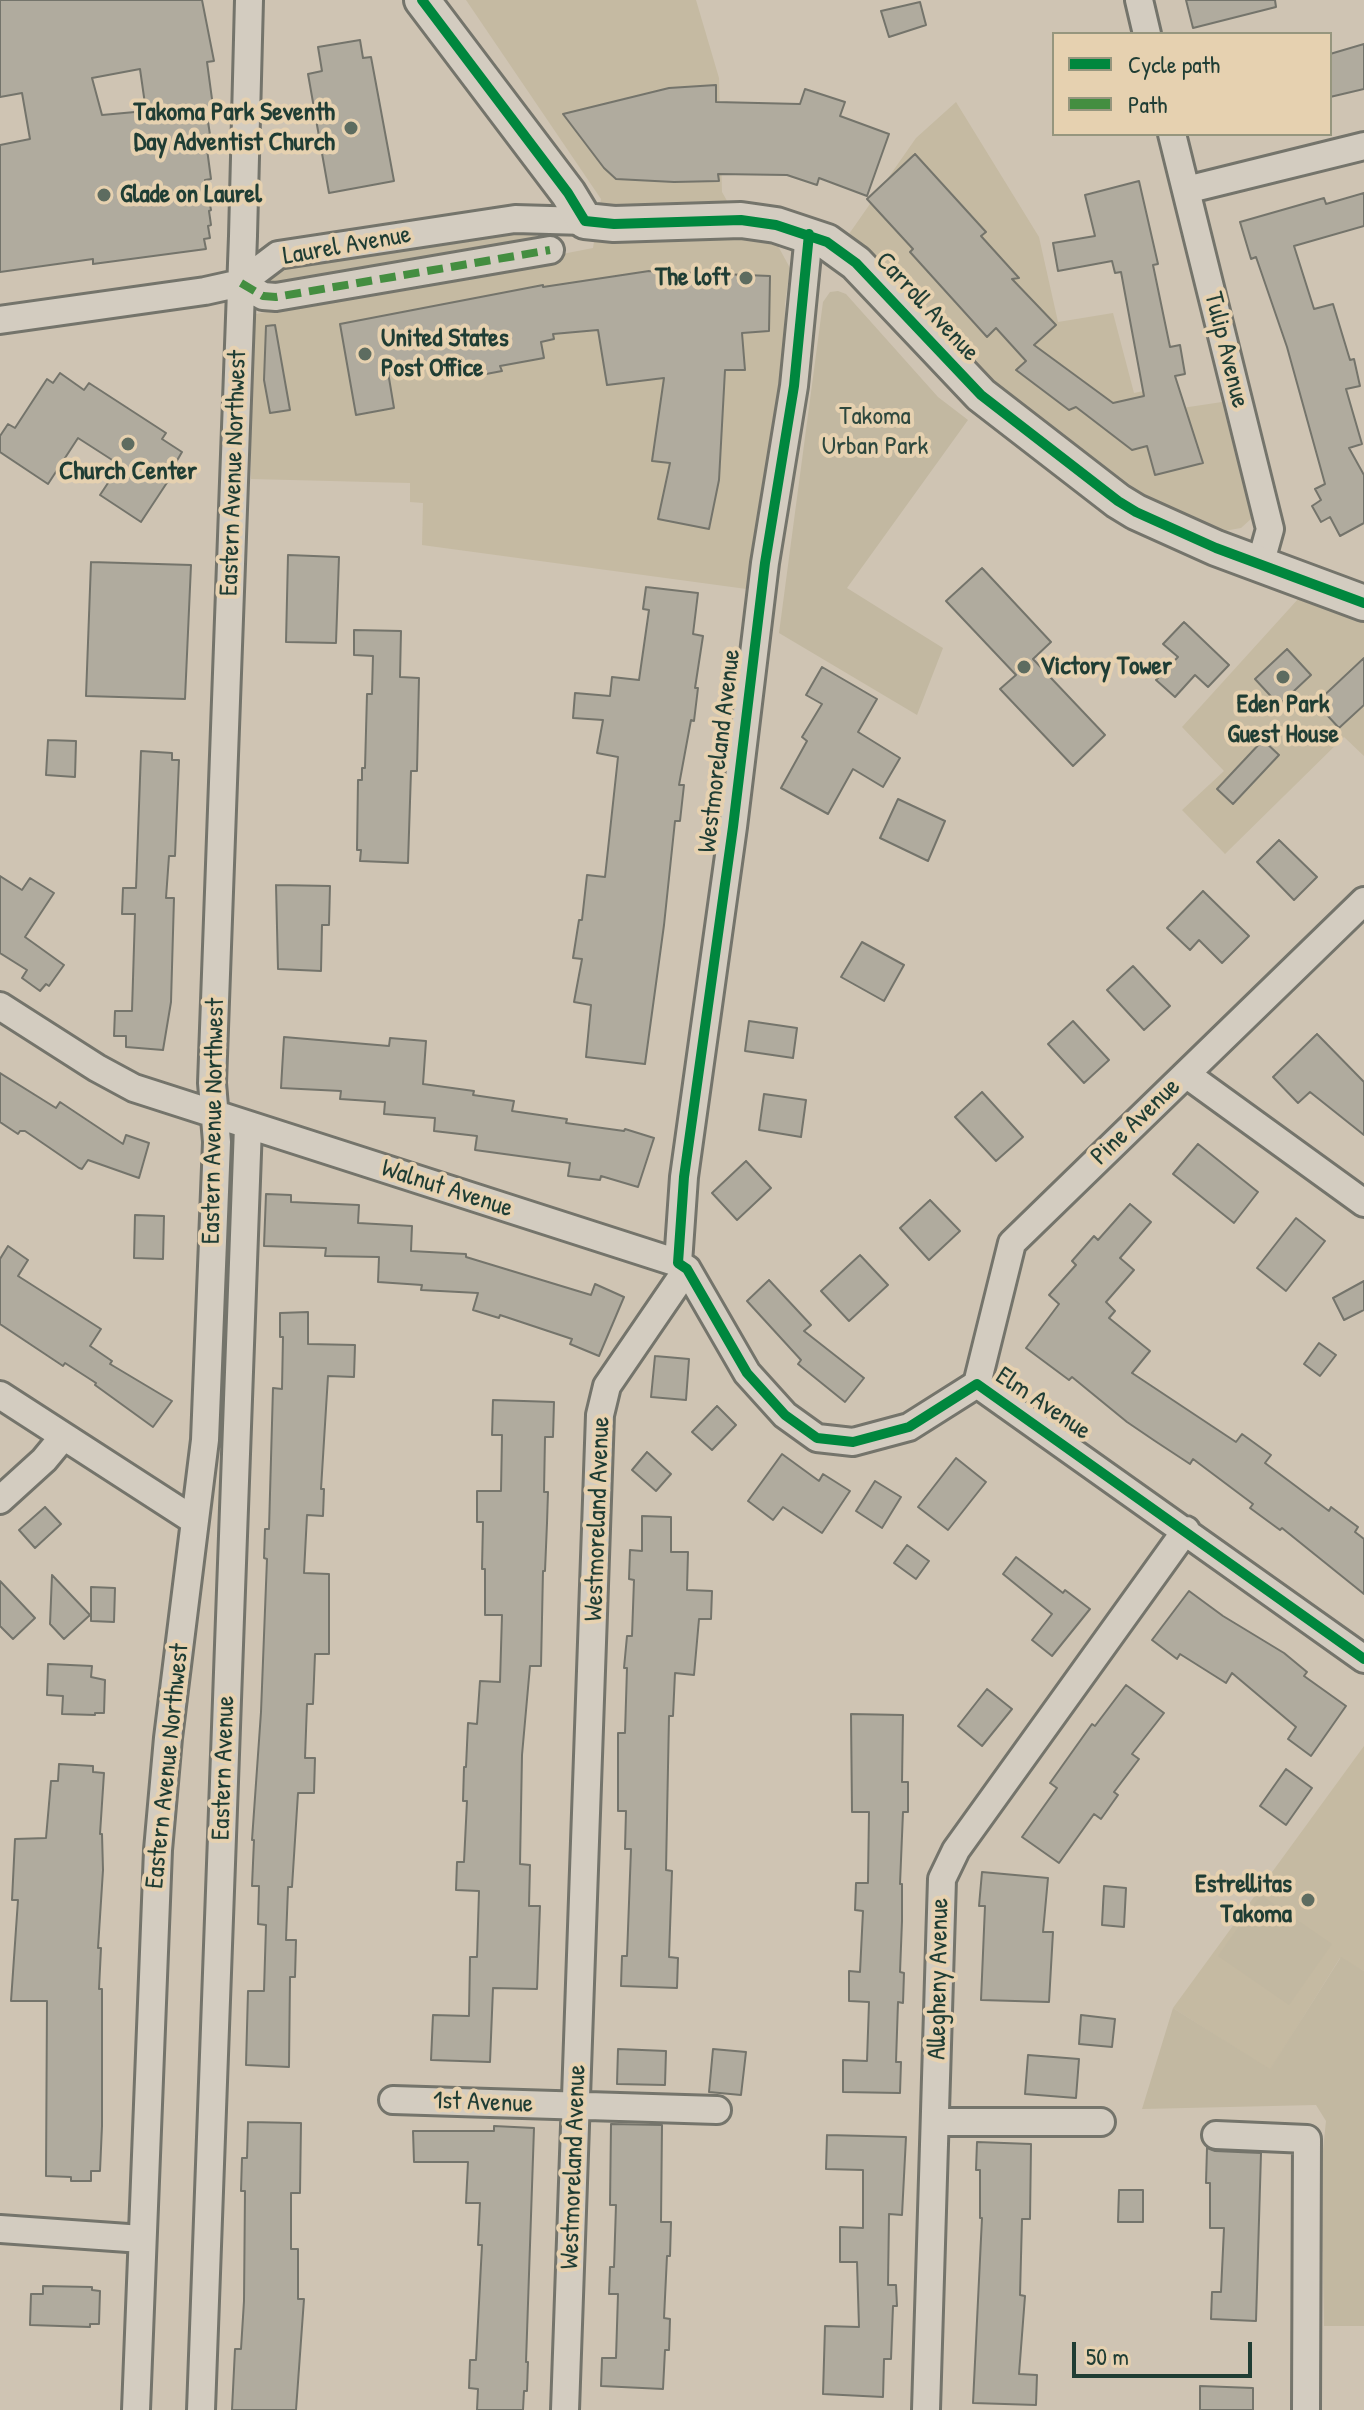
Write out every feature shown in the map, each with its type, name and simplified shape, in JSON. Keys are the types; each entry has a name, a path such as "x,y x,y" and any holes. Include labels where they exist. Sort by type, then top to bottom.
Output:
{"main road":[{"path":"422,0 568,193 585,221"},
{"name":"Carroll Avenue","path":"585,221 614,224 741,220 776,225 827,242 856,263 981,395 1118,501 1174,530 1364,603"}],"street":[{"name":"Eastern Avenue Northwest","path":"136,2410 158,1850 205,1440 217,1142 213,1068 249,0"},
{"path":"1139,0 1147,32"},
{"name":"Tulip Avenue","path":"1172,136 1270,529 1260,565"},
{"path":"1186,190 1364,146"},
{"name":"Laurel Avenue","path":"550,250 276,297 263,296 241,283 278,255 515,219 585,221"},
{"name":"Westmoreland Avenue","path":"565,2410 600,1415 607,1386 683,1266 684,1177 733,827 765,563 794,386 809,234"},
{"path":"0,320 205,291 241,283"},
{"name":"Pine Avenue","path":"977,1384 1012,1243 1364,901"},
{"name":"Walnut Avenue","path":"0,1006 134,1088 683,1266"},
{"path":"1186,1074 1364,1203"},
{"name":"Eastern Avenue","path":"201,2410 248,1126"},
{"name":"Elm Avenue","path":"683,1266 747,1373 785,1415 817,1438 853,1442 909,1427 977,1384 1364,1659"},
{"path":"0,1395 195,1521"},
{"path":"0,1500 44,1460 63,1437"},
{"name":"Allegheny Avenue","path":"926,2410 942,1879 956,1850 1186,1530"},
{"name":"1st Avenue","path":"393,2100 717,2110"},
{"path":"936,2122 1101,2122"},
{"path":"1216,2135 1307,2139 1306,2410"},
{"path":"0,2229 142,2239"}],"shaded area":[{"path":"466,0 696,0 719,78 722,192 748,238 778,246 790,268 785,304 783,387 754,590 422,545 423,503 410,502 410,483 251,479 251,315 593,248 601,199"},
{"path":"956,102 1039,237 1058,322 1113,313 1134,393 1153,389 1162,411 1222,402 1252,518 1241,528 1224,531 1146,497 981,372 876,255 849,234 916,138"},
{"path":"1299,598 1364,618 1364,756 1344,737 1225,854 1182,810 1224,771 1182,727"},
{"name":"Estrellitas Takoma","path":"1364,1746 1364,1971 1340,1958 1270,2070 1173,2008"}],"green space":[{"path":"529,229 537,235 532,242 266,287 263,280 269,270"},
{"name":"Takoma Urban Park","path":"830,292 846,294 938,397 968,420 847,588 943,648 917,715 779,633 823,302"},
{"path":"1261,1895 1332,1944 1289,2005 1218,1956"},
{"path":"1341,1957 1364,1971 1364,2326 1324,2326 1321,2169 1326,2121 1316,2105 1142,2109 1173,2008 1270,2069"}],"building":[{"path":"0,0 202,0 214,61 207,62 214,114 207,115 212,148 207,149 211,179 205,180 211,210 211,225 208,226 210,238 204,239 206,249 93,264 93,259 0,272 0,145 30,139 22,93 0,97","holes":["140,69 146,111 102,115 92,78"]},
{"path":"1186,0 1275,0 1276,7 1193,28"},
{"path":"920,2 926,25 889,37 881,11"},
{"name":"Takoma Park Seventh Day Adventist Church","path":"360,40 363,58 371,57 394,181 329,193 308,74 322,71 318,47"},
{"path":"1364,44 1364,89 1332,97 1332,53"},
{"path":"716,85 716,102 800,104 805,89 845,102 840,116 889,134 867,196 819,178 817,185 787,175 718,174 719,181 616,179 563,114 669,88"},
{"path":"915,154 986,232 981,236 1019,278 1012,279 1056,325 1034,345 1113,403 1144,396 1121,272 1115,273 1112,261 1058,271 1053,243 1095,236 1085,195 1139,181 1158,264 1153,265 1170,347 1180,345 1185,374 1175,376 1203,463 1155,475 1147,446 1132,450 1076,407 1069,410 1016,370 1026,361 996,328 987,337 867,199"},
{"path":"1364,193 1364,226 1294,246 1314,309 1333,304 1350,360 1354,359 1360,386 1346,389 1362,444 1349,448 1364,475 1364,523 1340,536 1330,517 1321,522 1312,506 1321,500 1315,489 1325,484 1287,347 1256,257 1251,259 1240,222 1324,198 1326,204"},
{"path":"649,271 770,276 769,331 742,333 745,370 725,370 719,480 709,529 658,519 670,463 652,461 664,378 607,385 598,330 553,334 554,339 541,342 544,358 500,366 502,371 465,378 461,358 388,372 394,408 356,415 340,324 543,285"},
{"path":"275,325 290,410 270,413 264,380 266,326"},
{"name":"Church Center","path":"60,373 84,390 89,383 166,433 162,439 182,452 175,464 178,466 141,522 100,495 120,465 78,438 48,484 0,452 0,436 8,424 15,428 47,379 53,383"},
{"path":"288,555 339,557 336,643 286,642"},
{"path":"91,562 191,565 185,699 86,696"},
{"name":"Victory Tower","path":"982,568 1051,642 1033,659 1105,735 1073,766 1000,689 1016,675 946,601"},
{"path":"646,587 698,593 693,634 703,636 695,688 698,688 694,721 691,720 679,785 684,785 680,821 675,821 645,1064 586,1057 591,1005 574,1002 582,959 573,958 579,920 582,920 587,875 605,877 618,757 597,753 603,720 573,718 575,693 610,696 612,677 639,680 649,610 643,609"},
{"path":"1184,622 1229,665 1208,687 1195,675 1175,697 1156,680 1178,657 1163,644"},
{"path":"354,630 401,631 400,677 419,678 417,771 411,771 408,863 360,861 361,850 357,850 358,780 362,780 362,768 365,768 367,694 372,694 373,656 354,655"},
{"name":"Eden Park Guest House","path":"1287,649 1311,675 1279,705 1255,679"},
{"path":"1364,658 1364,705 1339,728 1316,703"},
{"path":"822,667 877,699 858,732 900,758 883,787 853,769 828,814 781,788 807,741 802,737 822,704 806,695"},
{"path":"48,740 76,741 75,777 46,775"},
{"path":"1263,740 1279,755 1233,804 1217,789"},
{"path":"141,751 172,753 172,760 179,760 175,856 169,856 166,898 174,898 171,1002 163,1050 126,1047 126,1036 114,1036 115,1011 132,1011 135,914 122,914 123,888 136,888"},
{"path":"898,799 945,821 928,861 880,838"},
{"path":"1279,840 1317,877 1294,900 1257,862"},
{"path":"0,876 22,890 30,878 54,893 25,937 64,965 49,986 46,984 40,991 22,978 27,970 0,953"},
{"path":"276,885 330,886 329,925 322,925 321,971 278,969"},
{"path":"1203,891 1249,936 1222,963 1199,940 1190,950 1167,928"},
{"path":"862,942 904,965 884,1001 841,977"},
{"path":"1133,966 1170,1006 1144,1030 1107,990"},
{"path":"749,1021 797,1028 793,1058 745,1051"},
{"path":"1073,1021 1109,1060 1084,1083 1048,1044"},
{"path":"1317,1034 1364,1082 1364,1135 1310,1092 1298,1103 1273,1077"},
{"path":"284,1037 389,1046 390,1038 426,1041 423,1084 474,1091 473,1095 514,1101 512,1111 567,1119 566,1123 625,1129 654,1138 638,1187 601,1176 600,1180 568,1176 570,1163 475,1150 477,1136 434,1131 435,1118 384,1114 385,1102 340,1099 341,1091 281,1088"},
{"path":"0,1073 56,1108 60,1102 123,1144 126,1135 149,1143 139,1178 88,1160 82,1169 79,1168 25,1131 18,1134 0,1122"},
{"path":"982,1092 1023,1137 996,1161 955,1117"},
{"path":"764,1094 806,1100 801,1137 759,1130"},
{"path":"1198,1144 1258,1192 1234,1223 1173,1174"},
{"path":"746,1161 771,1188 737,1220 712,1193"},
{"path":"266,1194 291,1195 291,1202 359,1205 358,1223 412,1226 411,1251 466,1254 466,1257 591,1295 595,1284 624,1297 599,1356 570,1344 572,1339 500,1315 499,1318 473,1310 478,1293 421,1290 422,1285 378,1282 379,1257 325,1256 326,1248 264,1246"},
{"path":"930,1200 960,1231 929,1260 900,1228"},
{"path":"1130,1204 1151,1222 1120,1258 1134,1270 1106,1302 1115,1311 1109,1318 1150,1351 1132,1373 1236,1442 1242,1434 1271,1455 1265,1463 1329,1511 1331,1507 1358,1527 1355,1532 1364,1539 1364,1594 1282,1528 1280,1530 1250,1508 1253,1504 1193,1459 1190,1464 1155,1441 1072,1377 1069,1380 1026,1348 1059,1304 1049,1295 1076,1265 1072,1261 1094,1236 1098,1240"},
{"path":"135,1215 164,1216 163,1259 134,1258"},
{"path":"1296,1218 1325,1241 1286,1291 1257,1268"},
{"path":"8,1246 28,1260 18,1276 101,1329 90,1346 112,1361 110,1364 172,1401 153,1427 96,1383 65,1363 63,1366 0,1324 0,1259"},
{"path":"860,1255 888,1285 849,1321 821,1291"},
{"path":"769,1280 811,1325 804,1331 864,1378 845,1402 798,1364 801,1360 747,1301"},
{"path":"1364,1281 1364,1310 1344,1320 1333,1298"},
{"path":"308,1312 308,1344 355,1345 354,1377 328,1376 321,1489 324,1489 323,1516 307,1515 304,1573 329,1574 329,1654 315,1654 313,1704 307,1704 305,1758 315,1758 314,1793 298,1793 292,1887 288,1887 286,1940 296,1940 295,1977 290,1977 289,2067 246,2065 248,1991 264,1991 266,1925 258,1924 259,1886 252,1886 252,1840 261,1712 267,1559 264,1558 265,1529 269,1529 273,1388 282,1389 280,1313"},
{"path":"1319,1343 1336,1355 1320,1376 1304,1364"},
{"path":"655,1356 689,1359 686,1400 651,1397"},
{"path":"493,1400 554,1402 553,1437 545,1437 544,1492 548,1492 541,1666 530,1666 522,1755 520,1864 530,1865 529,1906 540,1906 537,1989 493,1988 490,2062 431,2060 433,2015 469,2016 470,1957 477,1957 479,1891 456,1890 457,1862 464,1862 467,1801 463,1801 468,1723 477,1724 480,1681 500,1682 502,1615 485,1615 483,1522 477,1522 477,1491 501,1491 502,1435 492,1435"},
{"path":"717,1406 736,1425 712,1450 692,1432"},
{"path":"647,1452 671,1474 656,1491 632,1470"},
{"path":"782,1454 819,1481 823,1474 850,1491 822,1533 783,1507 773,1520 748,1501"},
{"path":"956,1458 986,1482 948,1530 918,1507"},
{"path":"875,1481 901,1497 882,1528 856,1511"},
{"path":"45,1507 61,1524 35,1548 19,1530"},
{"path":"642,1516 671,1517 671,1552 688,1552 687,1590 712,1591 711,1619 699,1619 694,1675 675,1673 673,1716 669,1716 666,1870 672,1871 669,1957 678,1958 677,1988 621,1986 622,1956 627,1956 631,1849 625,1849 626,1811 618,1811 618,1733 625,1733 627,1668 624,1668 627,1636 632,1636 634,1580 629,1579 630,1550 642,1551"},
{"path":"907,1545 929,1561 916,1579 894,1563"},
{"path":"1016,1557 1063,1593 1065,1590 1090,1609 1052,1656 1032,1640 1052,1614 1003,1574"},
{"path":"52,1575 90,1615 64,1639 50,1624"},
{"path":"0,1581 35,1618 13,1639 0,1626"},
{"path":"91,1587 115,1588 114,1622 91,1621"},
{"path":"1189,1591 1284,1653 1307,1672 1304,1676 1346,1706 1311,1756 1288,1739 1296,1727 1232,1673 1226,1683 1180,1654 1177,1659 1152,1640"},
{"path":"48,1664 92,1666 91,1677 105,1680 104,1713 62,1714 63,1696 47,1695"},
{"path":"1126,1685 1164,1713 1132,1754 1139,1759 1114,1792 1118,1795 1101,1819 1094,1814 1059,1863 1022,1837 1057,1788 1050,1783 1092,1724 1095,1726"},
{"path":"987,1689 1012,1709 982,1746 958,1726"},
{"path":"851,1714 903,1715 902,1782 908,1782 908,1812 903,1812 900,1884 900,1972 904,1973 903,2003 898,2002 896,2062 901,2062 900,2093 843,2092 843,2060 867,2061 869,2002 849,2001 849,1971 860,1972 863,1911 855,1910 856,1883 868,1883 869,1812 852,1812"},
{"path":"59,1764 93,1766 93,1772 104,1773 98,1948 101,1948 99,1989 102,1989 102,2126 100,2171 91,2171 91,2181 46,2176 47,2001 11,2001 18,1900 12,1900 15,1839 46,1838 51,1781 58,1781"},
{"path":"1286,1769 1312,1788 1286,1825 1260,1806"},
{"path":"982,1872 1048,1878 1043,1932 1053,1932 1049,2002 981,2000 985,1906 979,1906"},
{"path":"1104,1886 1126,1888 1124,1927 1102,1925"},
{"path":"1081,2015 1115,2019 1112,2047 1079,2044"},
{"path":"618,2049 666,2051 665,2085 617,2084"},
{"path":"713,2049 746,2052 741,2095 709,2092"},
{"path":"1028,2055 1079,2059 1076,2098 1025,2094"},
{"path":"248,2122 301,2123 300,2193 291,2193 291,2249 298,2249 298,2299 304,2299 296,2410 232,2410 235,2349 241,2349 244,2301 245,2191 241,2191 242,2158 247,2158"},
{"path":"611,2124 662,2125 661,2222 671,2222 664,2318 670,2319 669,2350 665,2350 663,2389 601,2386 602,2358 616,2358 618,2294 609,2294 610,2267 614,2267 616,2205 610,2205"},
{"path":"494,2126 534,2128 527,2391 524,2391 523,2410 477,2410 478,2389 469,2388 470,2360 476,2360 482,2245 478,2245 480,2203 466,2203 468,2162 414,2162 413,2131 494,2131"},
{"path":"827,2135 906,2137 902,2215 889,2214 888,2285 896,2285 897,2306 893,2306 891,2359 884,2359 883,2397 823,2394 825,2326 859,2327 857,2262 840,2262 840,2227 863,2228 863,2170 826,2169"},
{"path":"977,2142 1031,2144 1030,2219 1022,2219 1020,2295 1025,2296 1019,2374 1037,2375 1036,2405 973,2403 982,2218 980,2170 976,2170"},
{"path":"1207,2148 1261,2153 1256,2321 1211,2319 1212,2292 1221,2292 1224,2228 1210,2228"},
{"path":"1119,2190 1143,2190 1143,2222 1118,2222"},
{"path":"43,2286 92,2287 92,2290 100,2291 99,2324 90,2324 90,2327 30,2325 31,2294 43,2294"},
{"path":"1200,2386 1253,2388 1253,2410 1200,2410"}],"marked path":[{"path":"241,283 263,296 276,297 550,250"}],"cycle path":[{"path":"422,0 568,193 585,221 614,224 741,220 776,225 827,242 856,263 981,395 1118,501 1216,548 1364,603"},
{"path":"809,234 794,386 765,563 733,827 684,1177 678,1263 687,1269 747,1373 785,1415 817,1438 853,1442 909,1427 977,1384 1364,1659"}],"place":[{"name":"Takoma Park Seventh Day Adventist Church","path":"351,128"},
{"name":"Glade on Laurel","path":"104,195"},
{"name":"The loft","path":"746,278"},
{"name":"United States Post Office","path":"365,354"},
{"name":"Church Center","path":"128,444"},
{"name":"Victory Tower","path":"1024,667"},
{"name":"Eden Park Guest House","path":"1283,677"},
{"name":"Estrellitas Takoma","path":"1308,1900"}]}
